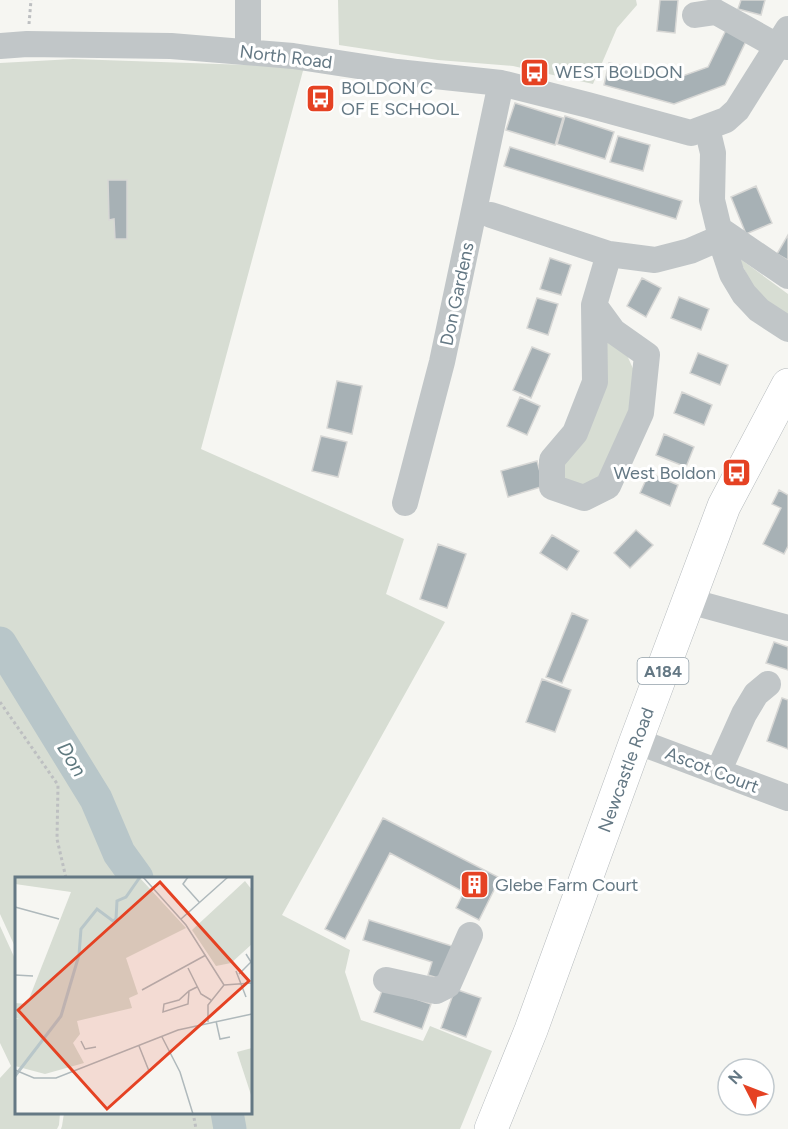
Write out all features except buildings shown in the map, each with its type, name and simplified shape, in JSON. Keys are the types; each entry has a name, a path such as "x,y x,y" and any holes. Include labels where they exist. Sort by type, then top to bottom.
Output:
{"main road":[{"name":"Newcastle Road","path":"491,1129 531,1030 724,506 788,385"}],"street":[{"path":"248,0 248,52"},
{"path":"708,9 784,41 737,110 726,120 707,128 713,153 712,200 732,274 744,294 759,310 788,329"},
{"name":"North Road","path":"0,46 27,44 160,46 293,56 397,72 501,83 691,133 707,128"},
{"name":"Don Gardens","path":"405,502 442,362 501,83"},
{"path":"491,215 609,254 655,260 690,251 720,234"},
{"path":"720,234 788,276"},
{"path":"594,305 613,331 647,356 641,413 608,486 584,498 552,487 552,460 575,433 595,381 594,305 609,254"},
{"path":"689,601 788,628"},
{"path":"718,772 744,714 756,694 768,684"},
{"name":"Ascot Court","path":"636,741 788,798"},
{"path":"386,980 436,991 448,985 470,935"}],"path":[{"path":"0,702 58,785 57,839 66,877"},
{"path":"193,1114 196,1129"}],"shaded area":[{"path":"338,0 636,0 637,5 617,28 593,84 513,66 438,60 339,45"},
{"path":"73,59 304,67 201,449 404,539 386,594 445,622 282,915 350,950 345,972 361,1020 423,1041 430,1026 492,1051 460,1129 61,1129 64,1114 252,1114 252,877 15,877 15,947 0,914 0,63"},
{"path":"739,258 788,294 788,315 756,294"},
{"path":"607,331 626,353 635,373 637,407 615,460 589,486 567,486 557,472"},
{"path":"0,926 15,959 15,1114 60,1114 57,1129 0,1129 0,1078 11,1066 0,1043"}],"waterway":[{"name":"Don","path":"0,643 96,799 119,853 136,877"},
{"name":"Don","path":"227,1114 230,1129"}],"place":[{"name":"WEST BOLDON","path":"534,72"},
{"name":"BOLDON C OF E SCHOOL","path":"320,98"},
{"name":"West Boldon","path":"737,473"},
{"name":"Glebe Farm Court","path":"474,885"}]}
